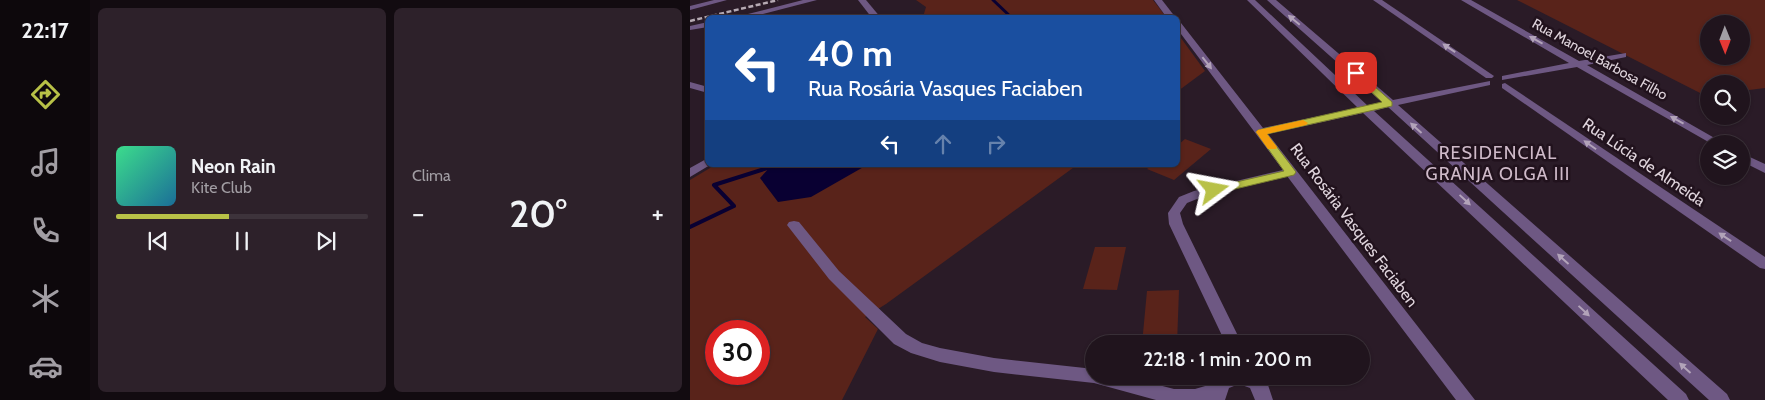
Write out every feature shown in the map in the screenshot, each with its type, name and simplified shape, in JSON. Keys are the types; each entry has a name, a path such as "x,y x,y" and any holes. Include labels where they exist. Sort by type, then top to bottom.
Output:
{"street":[{"path":"690,8 722,0"},
{"path":"749,15 813,0"},
{"path":"862,0 874,15"},
{"path":"1158,0 1170,15"},
{"path":"1250,0 1680,400"},
{"path":"1271,0 1721,400"},
{"path":"1377,0 1488,79"},
{"name":"Rua Manoel Barbosa Filho","path":"1465,0 1704,135"},
{"path":"690,28 705,25"},
{"name":"Rua Rosária Vasques Faciaben","path":"1180,28 1466,400"},
{"path":"1261,132 1389,104 1488,79 1505,82 1623,55"},
{"name":"Rua Lúcia de Almeida","path":"1505,82 1765,264"},
{"path":"690,85 705,89"},
{"path":"1750,161 1765,169"},
{"path":"690,173 705,163"},
{"path":"1230,335 1176,224 1174,213 1183,200 1198,194 1290,172"},
{"path":"794,225 834,275 900,339 917,348 940,355 994,364 1085,375"},
{"path":"1130,385 1177,397 1196,397 1223,387 1242,377 1260,390"}],"shaded area":[{"path":"916,0 1153,0 1164,15 924,15 926,7"},
{"path":"1517,0 1765,0 1765,88 1750,90 1750,75 1700,75 1700,93"},
{"path":"1180,37 1205,71 1180,90"},
{"path":"1185,139 1211,149 1174,180 1147,169 1150,167 1180,167 1180,143"},
{"path":"712,167 1074,167 886,304 865,317 878,329 842,400 690,400 690,180"},
{"path":"770,167 864,167 811,197 778,202 760,178"},
{"path":"1095,247 1126,247 1117,290 1083,289"},
{"path":"1179,290 1177,335 1143,335 1147,291"}],"waterway":[{"path":"993,0 1009,15"},
{"path":"690,227 734,206 714,185 771,167"}],"railway":[{"path":"715,15 778,0"},
{"path":"690,21 705,17"}],"slow traffic":[{"path":"1272,147 1261,132 1303,123"}],"district":[{"name":"RESIDENCIAL GRANJA OLGA III","path":"1498,163"}],"route":[{"path":"1214,190 1290,172 1261,132 1389,104 1356,73"}]}
